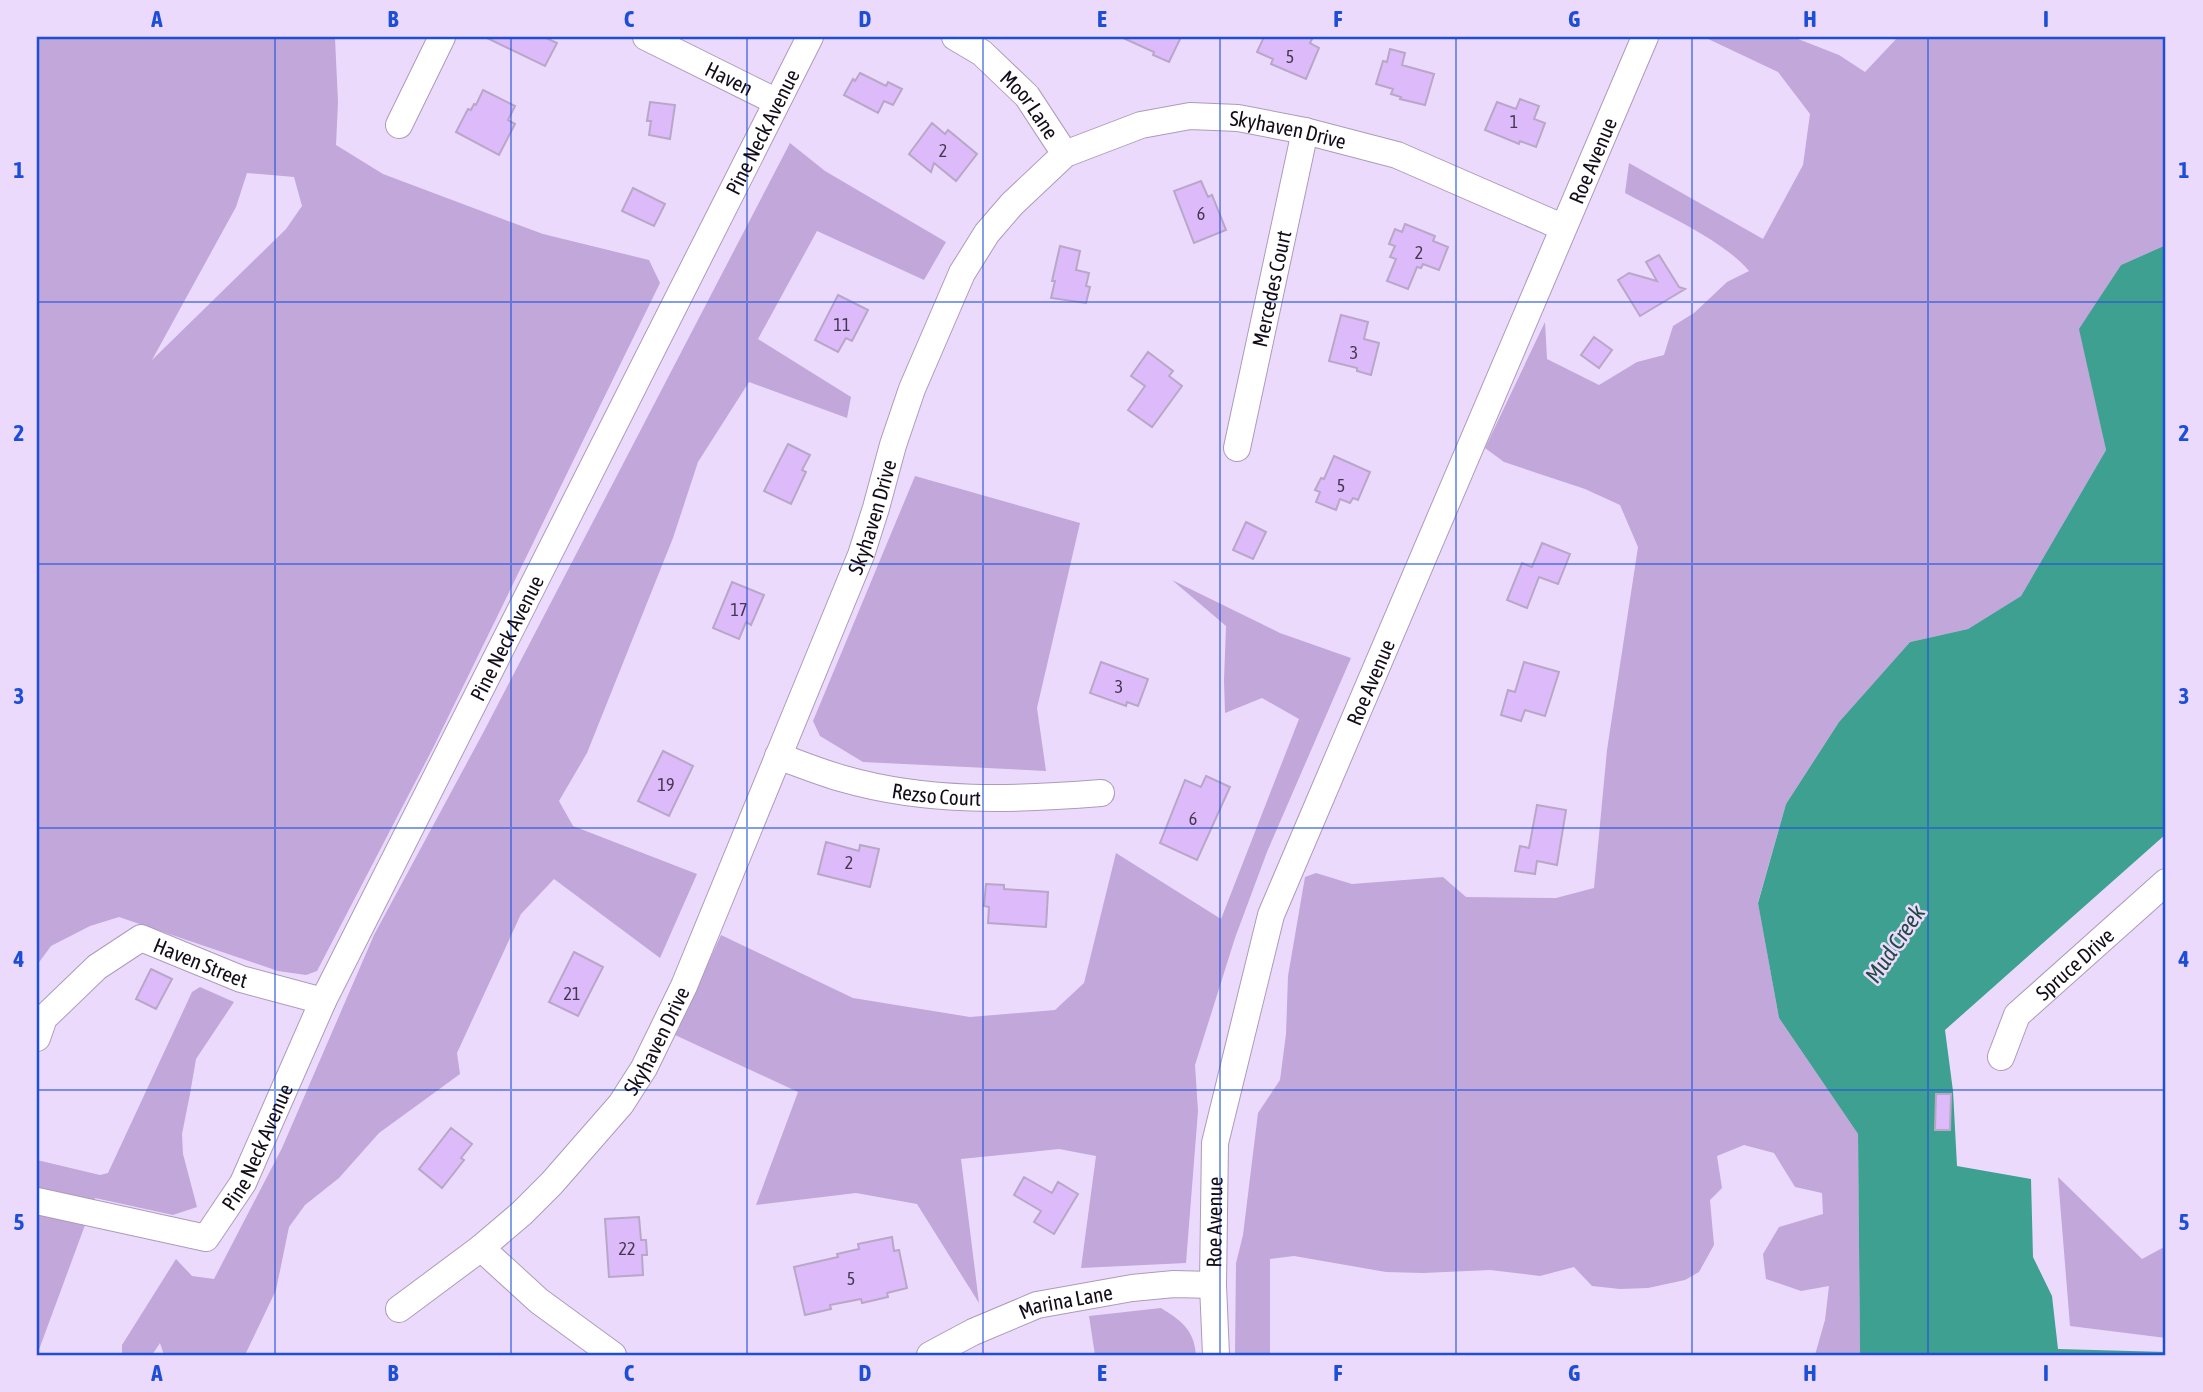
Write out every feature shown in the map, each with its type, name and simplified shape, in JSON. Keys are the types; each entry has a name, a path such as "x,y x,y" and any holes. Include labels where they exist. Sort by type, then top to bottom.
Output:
{"street":[{"path":"399,125 442,37"},
{"name":"Haven","path":"646,37 775,101"},
{"name":"Pine Neck Avenue","path":"37,1201 206,1238 243,1183 323,1001 775,101 810,37"},
{"name":"Moor Lane","path":"955,37 982,53 1027,96 1065,154"},
{"name":"Roe Avenue","path":"1216,1355 1213,1285 1215,1143 1271,915 1645,37"},
{"name":"Skyhaven Drive","path":"399,1309 481,1248 522,1213 621,1104 644,1068 684,986 861,555 892,445 961,273 987,233 1012,204 1065,154 1141,125 1190,116 1238,118 1305,131 1397,155 1562,227"},
{"name":"Mercedes Court","path":"1237,448 1305,131"},
{"name":"Rezso Court","path":"778,756 844,779 950,798 1027,799 1101,793"},
{"name":"Spruce Drive","path":"2001,1057 2017,1015 2166,882"},
{"name":"Haven Street","path":"37,1038 44,1018 97,967 141,939 242,979 323,1001"},
{"path":"481,1248 539,1301 613,1355"},
{"name":"Marina Lane","path":"930,1355 974,1332 1037,1305 1132,1288 1174,1284 1213,1285"}],"shaded area":[{"path":"37,37 340,37 335,38 338,102 336,145 383,174 543,234 649,260 660,283 433,748 317,971 306,975 278,971 119,917 90,926 51,946 37,965","holes":["247,173 294,177 302,206 286,229 152,360 236,207"]},
{"path":"1704,37 1793,37 1839,55 1865,72 1898,37 2166,37 2166,245 2121,265 2080,329 2106,450 2021,596 1968,629 1910,642 1839,722 1786,804 1758,902 1779,1018 1858,1134 1860,1355 1815,1355 1825,1320 1829,1286 1801,1291 1766,1279 1763,1254 1779,1227 1823,1214 1822,1193 1795,1187 1774,1153 1744,1145 1717,1156 1722,1188 1710,1200 1714,1245 1699,1272 1685,1280 1648,1288 1620,1289 1592,1286 1574,1267 1540,1276 1490,1270 1423,1273 1386,1272 1294,1256 1270,1259 1270,1355 1235,1355 1236,1263 1243,1235 1258,1113 1280,1080 1286,1034 1288,976 1305,877 1316,873 1352,884 1443,877 1466,897 1556,898 1594,888 1607,750 1638,547 1620,505 1585,489 1504,462 1485,448 1545,322 1547,359 1599,385 1637,362 1664,355 1673,326 1694,313 1727,282 1749,271 1708,238 1625,193 1629,163 1763,239 1803,165 1810,114 1778,72"},
{"path":"790,143 825,171 946,242 924,280 817,231 758,339 851,397 847,418 749,382 698,462 673,538 587,753 559,801 573,826 697,874 660,958 554,879 521,914 457,1053 460,1074 379,1133 339,1178 305,1205 289,1227 276,1290 245,1355 164,1355 160,1343 152,1355 122,1355 122,1345 176,1259 192,1276 214,1279 282,1148 374,935 483,733"},
{"path":"915,476 1080,523 1037,708 1046,771 863,762 820,736 813,721"},
{"path":"1172,580 1280,633 1351,658 1267,852 1235,938 1195,1065 1198,1111 1186,1263 1081,1268 1096,1156 1059,1149 961,1159 979,1303 917,1204 856,1193 756,1205 798,1092 675,1035 721,935 853,998 970,1017 1055,1010 1084,983 1116,853 1221,919 1299,719 1262,698 1225,713 1226,626"},
{"path":"200,987 234,1002 196,1059 182,1134 183,1154 197,1207 173,1215 95,1198 37,1355 37,1160 100,1175 108,1173 192,992"},
{"path":"2058,1177 2142,1259 2166,1246 2166,1338 2070,1326"},
{"path":"1161,1308 1186,1327 1193,1339 1196,1355 1095,1355 1089,1316"}],"water":[{"name":"Mud Creek","path":"2166,245 2166,834 1945,1030 1953,1091 1957,1166 2031,1179 2033,1257 2052,1296 2058,1349 2166,1352 2166,1355 1860,1355 1858,1134 1779,1018 1758,903 1786,804 1839,722 1910,642 1968,629 2021,596 2106,450 2079,329 2121,265"}],"building":[{"path":"485,37 544,37 557,43 545,66"},
{"path":"1121,37 1181,37 1169,62"},
{"path":"1264,37 1313,37 1310,43 1319,48 1306,79 1271,64 1273,59 1257,52"},
{"path":"1390,49 1405,53 1402,65 1434,74 1425,105 1400,99 1401,97 1391,94 1393,89 1376,84"},
{"path":"860,73 886,86 888,82 902,89 893,105 884,101 878,113 844,95 853,79 855,81"},
{"path":"483,90 515,106 508,120 515,124 499,155 456,132 468,109 471,110 474,104 476,105"},
{"path":"1520,99 1539,106 1534,119 1545,123 1536,147 1520,141 1519,144 1485,130 1497,102 1516,109"},
{"path":"650,102 675,105 670,139 649,135 651,121 647,121"},
{"path":"932,123 945,134 948,130 977,154 956,181 934,163 931,172 909,154"},
{"path":"1201,181 1208,197 1212,195 1226,230 1194,243 1174,191"},
{"path":"633,188 665,204 654,226 622,211"},
{"path":"1405,224 1435,236 1433,241 1448,247 1439,270 1423,264 1421,268 1417,267 1408,289 1387,281 1396,259 1390,257 1395,246 1389,244 1395,229 1402,232"},
{"path":"1060,246 1080,251 1076,270 1089,273 1086,286 1090,287 1086,303 1051,298"},
{"path":"1659,255 1679,287 1685,289 1640,316 1618,280 1629,273 1657,281 1646,262"},
{"path":"838,295 868,310 852,341 846,338 838,352 815,340"},
{"path":"1341,315 1368,322 1364,339 1379,343 1371,375 1357,371 1357,368 1329,361"},
{"path":"1594,337 1612,350 1599,368 1581,355"},
{"path":"1148,352 1173,371 1169,376 1182,386 1152,427 1128,410 1145,386 1131,376"},
{"path":"788,444 810,455 802,470 806,472 791,504 764,491"},
{"path":"1334,456 1370,472 1358,500 1353,498 1350,503 1340,499 1336,510 1316,502 1320,492 1315,490 1321,478 1324,479"},
{"path":"1246,522 1266,532 1253,559 1233,550"},
{"path":"1542,543 1570,554 1558,584 1539,577 1527,608 1507,600 1522,563 1532,567"},
{"path":"732,582 764,595 751,625 746,622 739,639 713,628"},
{"path":"1101,662 1148,679 1138,706 1127,702 1126,706 1090,693"},
{"path":"1524,662 1559,672 1545,716 1525,710 1521,721 1501,715 1508,690 1515,692"},
{"path":"663,751 693,766 669,816 638,801"},
{"path":"1206,776 1230,787 1197,860 1160,843 1185,780 1201,787"},
{"path":"1537,805 1566,810 1557,865 1537,861 1535,874 1515,871 1520,846 1529,848"},
{"path":"826,842 859,851 860,845 879,849 870,887 818,874"},
{"path":"986,884 1004,885 1004,889 1048,892 1046,927 988,923 989,907 984,906"},
{"path":"574,952 603,967 578,1016 549,1002"},
{"path":"151,969 172,979 156,1009 136,999"},
{"path":"1936,1094 1951,1094 1950,1130 1935,1130"},
{"path":"451,1128 472,1144 461,1158 464,1160 442,1188 419,1169"},
{"path":"1024,1177 1052,1193 1058,1182 1078,1194 1054,1234 1034,1222 1041,1211 1014,1195"},
{"path":"639,1217 641,1240 646,1240 647,1255 642,1255 643,1275 609,1277 605,1219"},
{"path":"892,1237 894,1251 899,1250 907,1288 887,1293 888,1297 862,1303 861,1299 830,1305 831,1309 805,1315 794,1267 838,1257 837,1254 859,1249 858,1244"}]}
